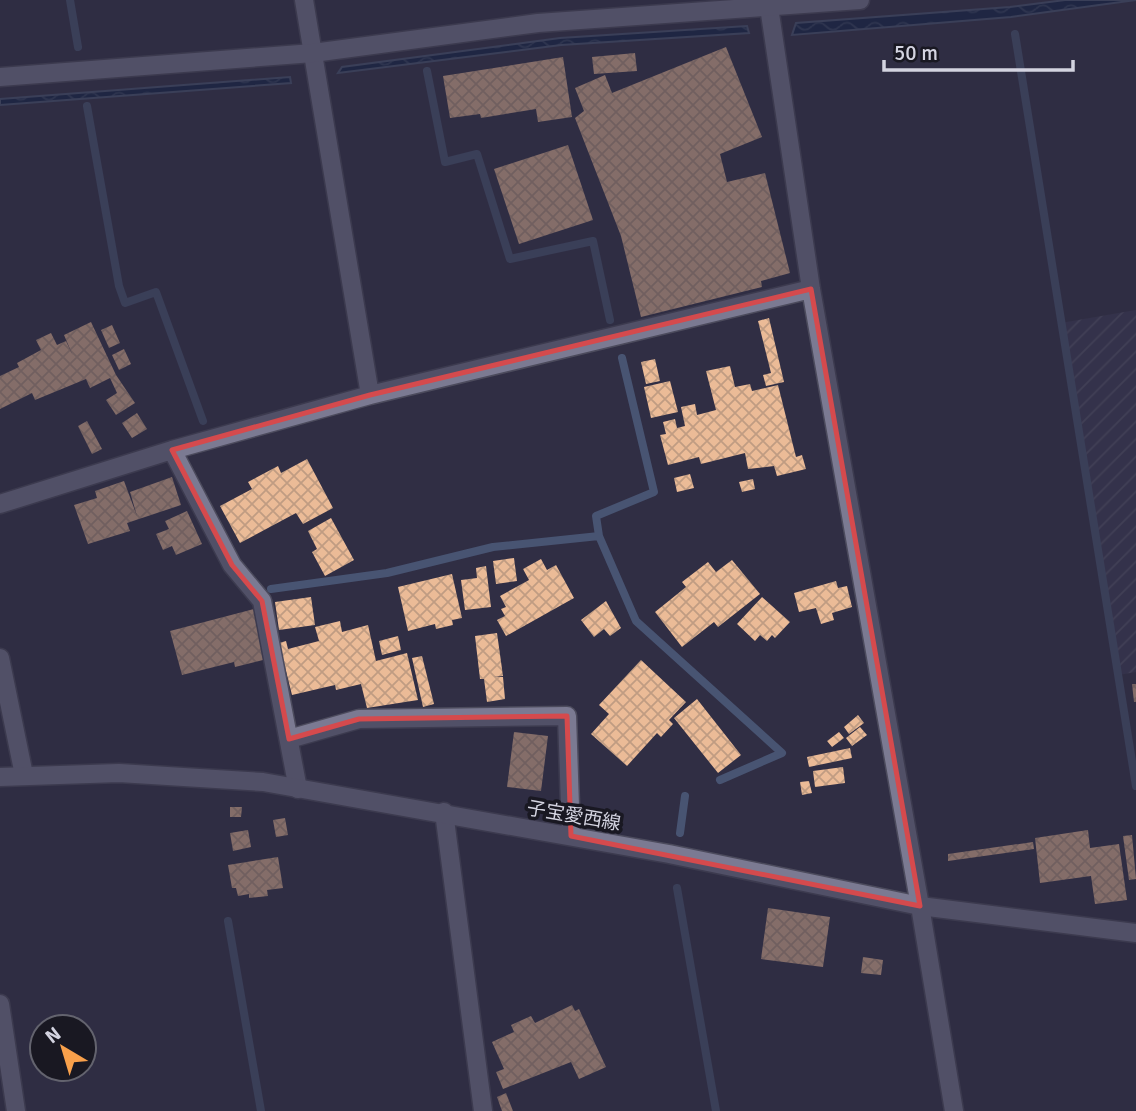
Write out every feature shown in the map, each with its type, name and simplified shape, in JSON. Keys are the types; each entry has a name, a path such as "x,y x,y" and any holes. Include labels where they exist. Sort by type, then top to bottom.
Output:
{"street":[{"path":"304,0 370,395"},
{"path":"0,77 313,53 538,23 769,4 860,0"},
{"path":"769,4 811,289 954,1111"},
{"path":"0,504 172,450 370,395 811,289"},
{"path":"172,450 232,565 262,601 298,789"},
{"path":"0,659 24,775"},
{"path":"289,739 359,719 567,716 571,836"},
{"name":"子宝愛西線","path":"0,777 119,774 263,782 444,812 920,906 1136,933"},
{"path":"444,812 483,1111"},
{"path":"0,1004 16,1111"}],"highlighted area":[{"path":"811,289 920,906 571,836 567,716 359,719 289,739 262,601 232,565 172,450 370,395"}],"shaded area":[{"path":"1136,310 1136,672 1118,675 1061,323"}],"water":[{"path":"1065,0 1136,0 1011,17 792,35 796,23 1010,7"},
{"path":"747,26 749,33 561,45 338,73 342,67 560,38"},
{"path":"290,77 291,83 0,105 0,99"}],"building":[{"path":"726,47 762,137 720,154 727,182 765,173 790,273 761,281 762,287 641,317 621,236 575,118 584,111 575,88 605,75 612,93"},
{"path":"635,53 637,71 594,74 592,57"},
{"path":"563,57 572,117 538,122 536,109 481,118 480,114 450,118 443,76"},
{"path":"568,145 593,220 519,244 494,169"},
{"path":"769,318 784,382 766,386 763,375 771,373 758,321"},
{"path":"91,322 116,375 135,403 116,415 106,400 117,393 110,378 90,388 86,379 35,400 32,393 0,409 0,376 19,367 17,363 41,350 36,340 51,333 57,345 66,341 73,356 64,335"},
{"path":"112,325 120,343 109,348 101,330"},
{"path":"124,349 131,364 119,370 112,355"},
{"path":"655,359 660,381 646,384 641,362"},
{"path":"730,366 735,387 750,384 752,391 778,385 796,457 802,455 806,469 777,476 774,466 748,469 745,453 701,464 699,457 668,465 660,435 666,434 663,422 675,419 677,428 685,426 681,407 695,404 697,415 716,410 706,371"},
{"path":"670,381 678,412 651,418 644,387"},
{"path":"137,413 147,429 132,438 122,423"},
{"path":"87,421 102,449 92,454 78,426"},
{"path":"307,459 333,508 303,524 296,513 240,543 220,506 252,489 248,482 278,466 281,473"},
{"path":"690,474 694,488 677,492 674,478"},
{"path":"172,477 181,505 127,523 130,531 88,544 74,505 97,498 95,491 124,481 137,516 130,492"},
{"path":"753,479 755,489 742,492 739,482"},
{"path":"187,511 202,544 176,555 172,546 163,550 156,534 169,529 165,521"},
{"path":"331,518 354,560 325,576 312,552 317,549 308,531"},
{"path":"514,558 517,581 496,584 493,561"},
{"path":"541,559 547,570 556,565 574,598 506,636 497,620 505,616 501,609 506,607 500,596 529,580 523,569"},
{"path":"732,560 760,594 718,627 714,622 682,647 655,612 686,587 682,582 708,562 716,572"},
{"path":"486,566 491,607 465,610 461,580 477,578 476,568"},
{"path":"452,574 462,618 452,620 453,625 436,629 435,624 408,631 398,587"},
{"path":"836,581 838,588 847,586 852,607 832,613 834,620 821,624 816,608 799,612 794,593"},
{"path":"311,597 315,625 279,630 275,602"},
{"path":"762,597 790,622 775,638 772,635 767,641 760,635 755,641 737,624"},
{"path":"606,601 621,628 610,636 604,629 594,637 581,620"},
{"path":"254,609 267,659 235,667 234,662 182,675 170,631"},
{"path":"340,621 342,632 368,625 376,661 407,653 418,700 367,708 361,684 336,690 335,685 292,695 279,643 286,641 288,649 319,641 315,627"},
{"path":"497,633 503,676 494,677 503,677 505,699 487,702 484,679 480,679 475,636"},
{"path":"398,636 401,650 382,655 379,641"},
{"path":"422,656 434,704 423,707 412,658"},
{"path":"641,660 686,702 669,720 673,724 661,737 657,733 627,766 591,734 609,714 599,705"},
{"path":"1132,684 1136,684 1136,702 1134,702"},
{"path":"697,699 741,755 718,773 674,718"},
{"path":"858,715 864,723 849,734 844,727"},
{"path":"860,727 867,735 852,746 846,738"},
{"path":"514,732 548,736 541,791 507,787"},
{"path":"839,732 844,738 832,747 827,741"},
{"path":"850,748 852,758 809,767 807,757"},
{"path":"843,767 845,783 815,787 813,771"},
{"path":"809,781 812,793 802,795 800,782"},
{"path":"230,807 242,807 241,817 230,817"},
{"path":"285,818 288,835 276,837 273,820"},
{"path":"248,830 251,847 233,851 230,833"},
{"path":"1088,830 1090,848 1119,844 1127,900 1095,904 1091,876 1040,883 1035,838"},
{"path":"1132,835 1136,879 1129,880 1123,836"},
{"path":"1033,842 1034,849 948,861 948,854"},
{"path":"278,857 283,888 267,890 268,896 238,896 236,888 232,888 228,865"},
{"path":"768,908 830,917 823,967 761,959"},
{"path":"863,957 883,960 881,975 861,973"},
{"path":"572,1005 575,1011 579,1009 606,1067 579,1079 571,1062 503,1089 496,1072 504,1069 492,1042 514,1032 511,1025 531,1016 535,1023"},
{"path":"506,1093 513,1111 502,1111 497,1097"}],"waterway":[{"path":"70,0 78,47"},
{"path":"1015,34 1136,786"},
{"path":"427,71 445,162 477,154 510,259 593,241 610,320"},
{"path":"87,106 119,286 125,303 156,292 203,421"},
{"path":"622,358 654,492 596,516 599,536 636,621 782,753 720,780"},
{"path":"271,589 387,573 493,547 599,536"},
{"path":"680,833 685,796"},
{"path":"677,888 716,1111"},
{"path":"228,921 261,1111"}]}
